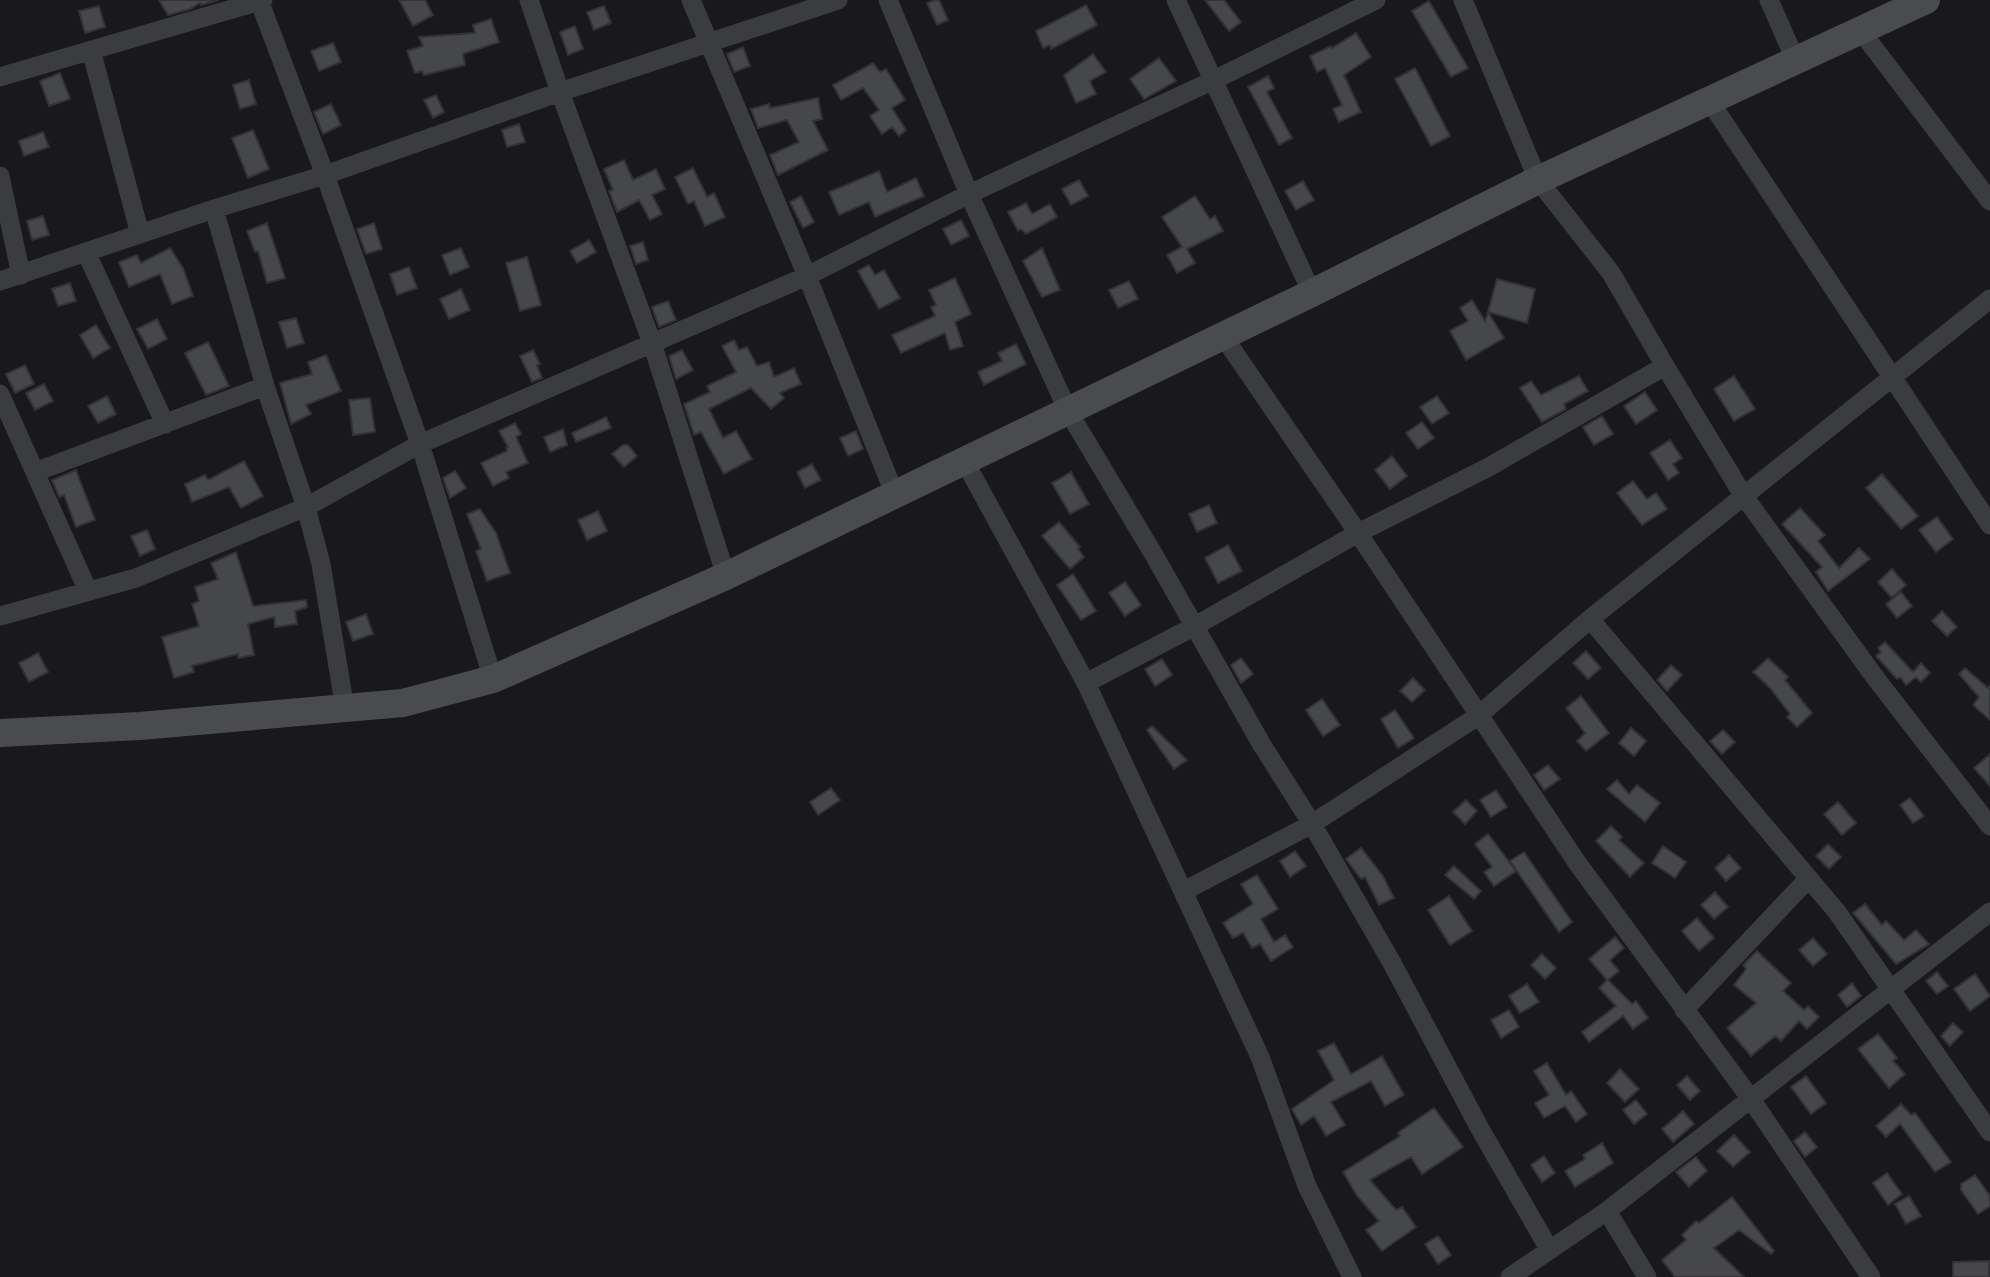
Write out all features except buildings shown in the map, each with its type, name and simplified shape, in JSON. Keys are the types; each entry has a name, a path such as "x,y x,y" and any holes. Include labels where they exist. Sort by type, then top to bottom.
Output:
{"main road":[{"path":"0,733 140,726 403,703 493,679 726,576 1312,293 1538,180 1926,0"}],"street":[{"path":"0,77 261,0 420,444 493,679"},
{"path":"529,0 652,343 726,576"},
{"path":"691,0 895,495"},
{"path":"0,281 325,175 560,92 838,0"},
{"path":"888,0 969,194 1069,411 1262,745 1312,824 1549,1249"},
{"path":"1176,0 1312,293"},
{"path":"0,616 136,578 306,507 420,444 807,276 969,194 1214,80 1376,0"},
{"path":"1463,0 1538,180 1611,273 1743,495 1874,676 1990,826"},
{"path":"1769,0 1795,59"},
{"path":"1861,32 1990,201"},
{"path":"90,50 139,234"},
{"path":"1709,100 1990,525"},
{"path":"0,176 22,275"},
{"path":"214,209 265,386 306,507 321,564 345,709"},
{"path":"86,253 165,424"},
{"path":"1184,891 1312,824 1478,716 1590,619 1990,299"},
{"path":"1223,336 1358,533 1578,864 1751,1099 1871,1277"},
{"path":"1086,683 1195,626 1358,533 1487,468 1665,366"},
{"path":"35,472 265,386"},
{"path":"0,394 88,591"},
{"path":"965,461 1086,683 1260,1057 1307,1186 1352,1277"},
{"path":"1590,619 1837,912 1990,1132"},
{"path":"1684,1010 1808,879"},
{"path":"1510,1277 1607,1211 1990,912"},
{"path":"1607,1211 1647,1277"}]}
